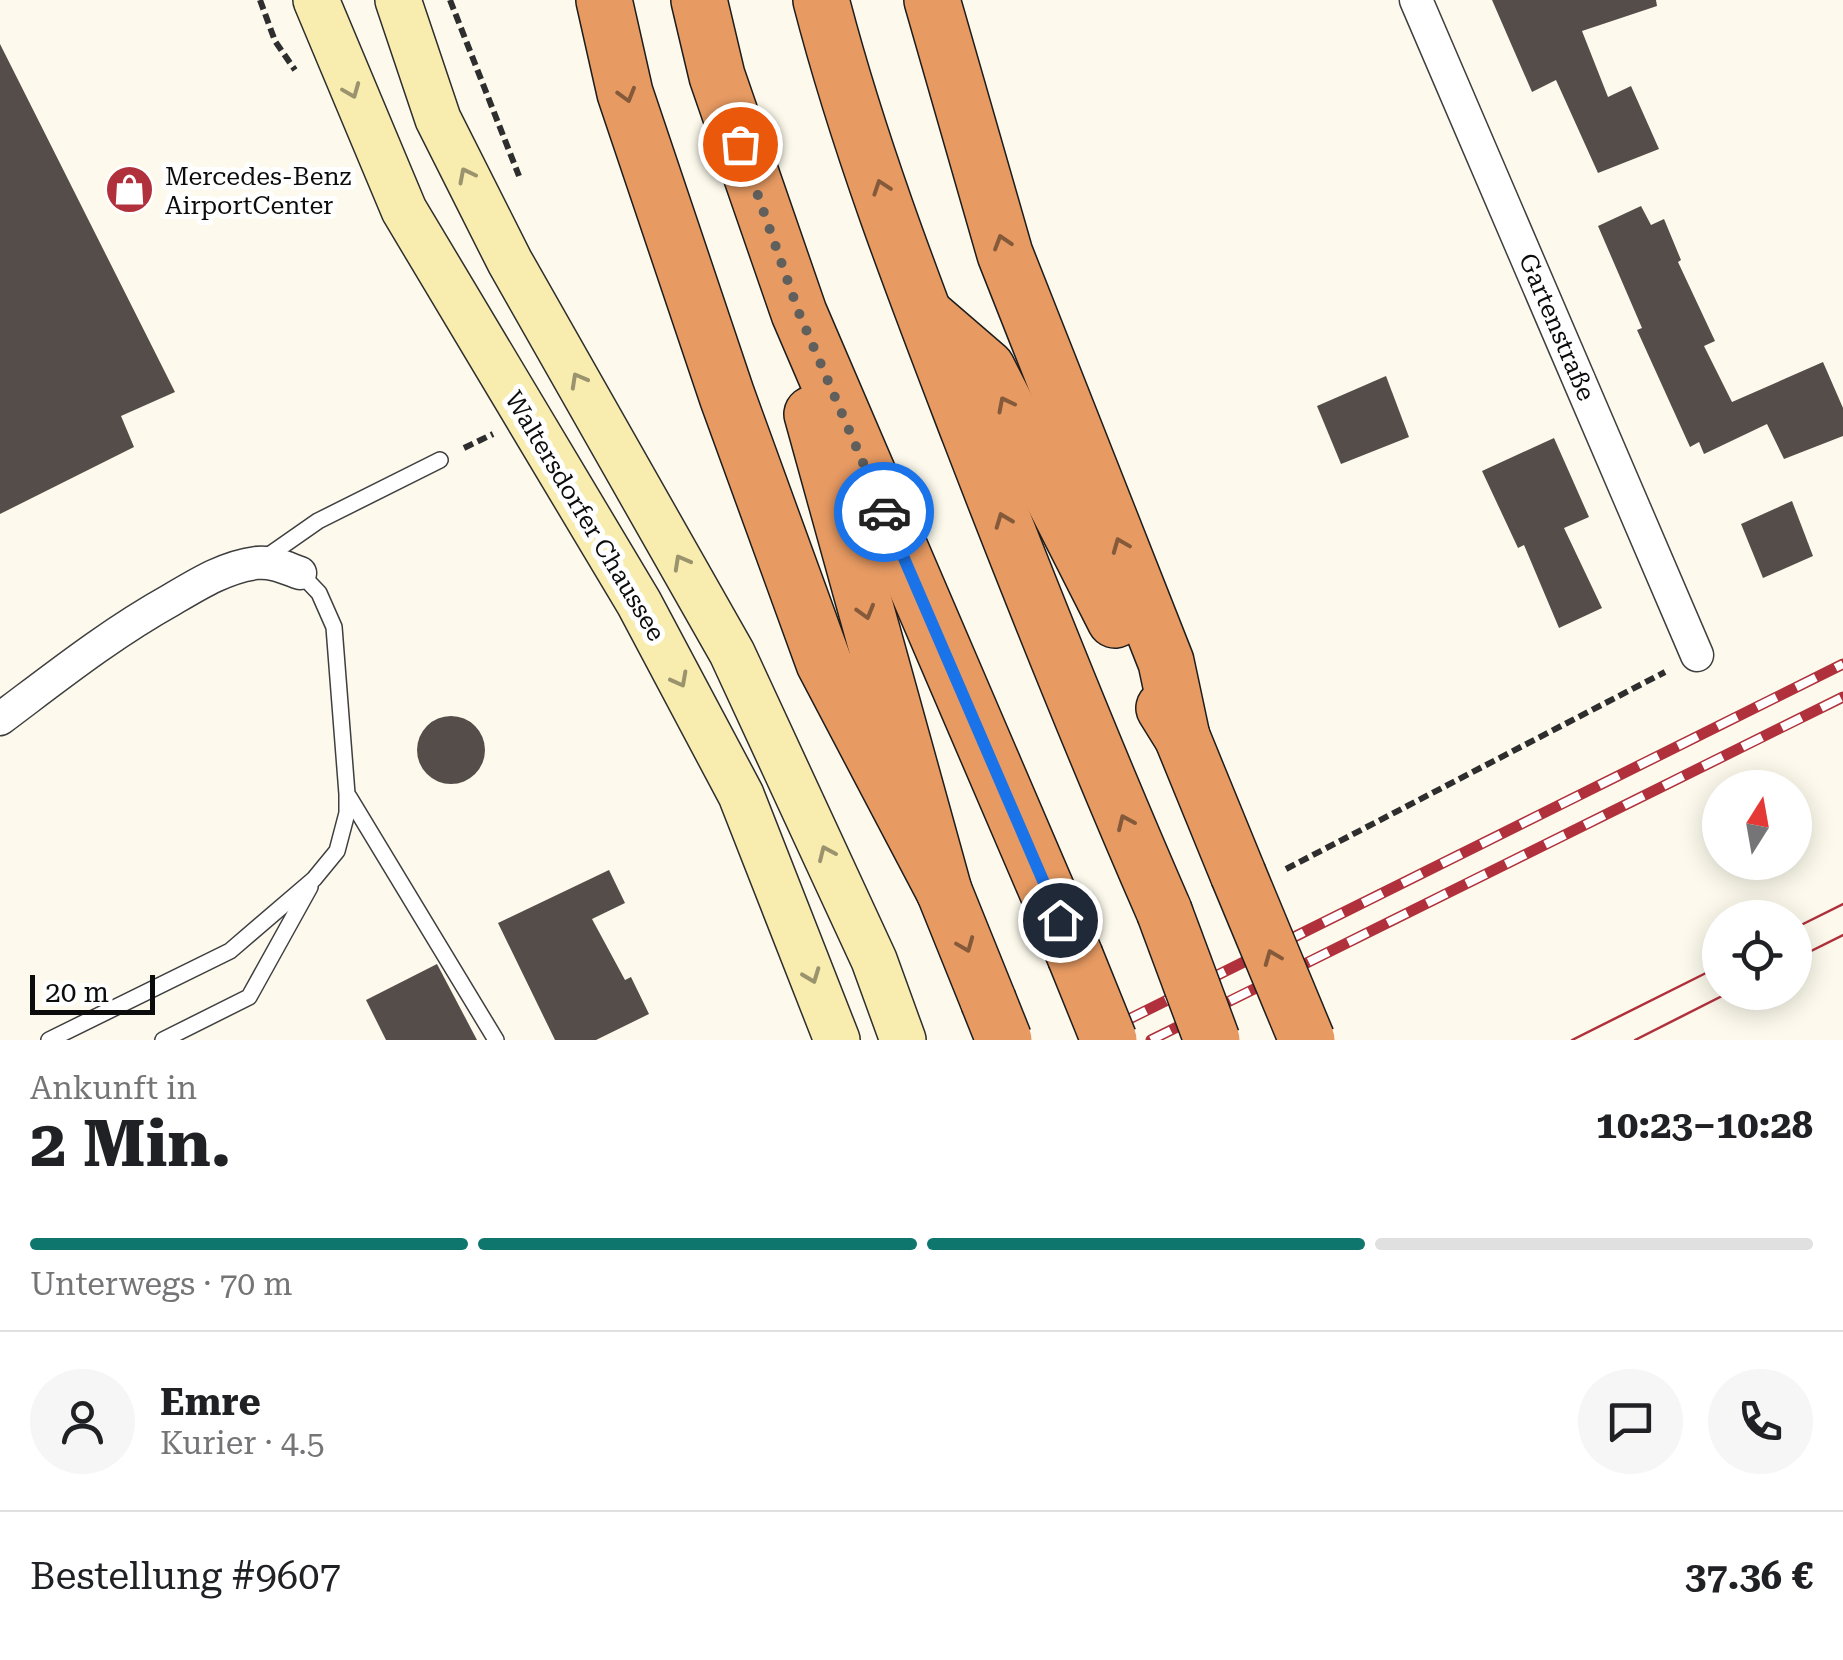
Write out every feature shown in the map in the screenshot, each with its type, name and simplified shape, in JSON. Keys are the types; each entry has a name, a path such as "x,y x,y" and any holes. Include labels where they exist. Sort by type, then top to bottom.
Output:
{"highway":[{"path":"604,0 638,131 727,396 824,663 944,891 996,1020"},
{"path":"699,0 717,76 799,313 1108,1040"},
{"path":"821,0 923,313 1082,725 1164,911 1212,1040"},
{"path":"932,0 1005,254 1166,662 1182,737"},
{"path":"799,313 808,400 944,891"},
{"path":"923,313 987,368 1141,670 1182,737 1306,1040"}],"main road":[{"name":"Waltersdorfer Chaussee","path":"316,0 404,210 639,603 741,795 837,1040"},
{"path":"398,0 438,118 510,262 732,653 874,960 903,1040"}],"street":[{"name":"Gartenstraße","path":"1416,0 1697,655"},
{"path":"0,719 124,627 204,581 230,569 258,563 276,564 300,573"}],"lane":[{"path":"258,563 318,521 440,460"},
{"path":"49,1040 230,951 314,879 337,851 347,813 334,628 319,592 300,573"},
{"path":"346,794 496,1040"},
{"path":"163,1040 249,997 314,879"}],"path":[{"path":"440,460 498,431"},
{"path":"1530,742 1697,655"}],"building":[{"path":"1492,0 1656,0 1657,6 1582,31 1608,97 1631,86 1659,149 1598,173 1556,80 1532,92"},
{"path":"0,44 175,392 121,416 134,447 0,514"},
{"path":"1641,206 1651,225 1664,219 1681,260 1678,262 1715,341 1704,346 1732,402 1823,362 1843,408 1843,436 1784,459 1767,424 1704,454 1699,442 1690,447 1637,330 1642,328 1598,226"},
{"path":"1386,376 1409,437 1341,464 1317,406"},
{"path":"1554,438 1589,517 1564,528 1602,608 1559,628 1524,545 1518,548 1482,471"},
{"path":"1792,501 1813,556 1763,578 1741,524"},
{"path":"451,716 475,726 485,750 475,774 451,784 427,774 417,750 427,726"},
{"path":"609,870 625,903 592,919 625,980 631,977 649,1014 596,1040 555,1040 498,923"},
{"path":"437,964 477,1040 386,1040 366,1000"}],"tram line":[{"path":"1812,920 1843,904"},
{"path":"1812,950 1843,935"},
{"path":"1572,1040 1702,975"},
{"path":"1635,1040 1702,1006"}],"railway":[{"path":"1087,1040 1843,664"},
{"path":"1151,1040 1843,697"}],"way so far":[{"path":"740,144 799,313 884,512"}],"place":[{"name":"Mercedes-Benz AirportCenter","path":"130,190"}],"route":[{"path":"884,512 1060,920"}]}
